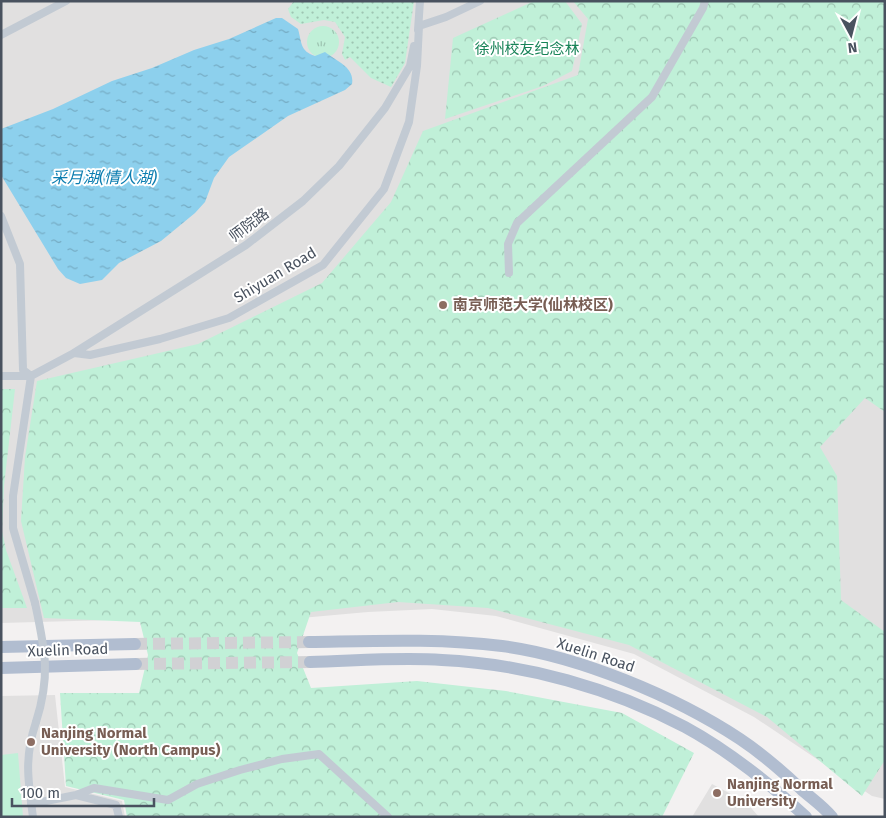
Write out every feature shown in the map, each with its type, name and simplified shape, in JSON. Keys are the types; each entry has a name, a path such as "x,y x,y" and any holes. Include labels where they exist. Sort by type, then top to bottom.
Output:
{"main road":[{"name":"Xuelin Road","path":"309,642 444,641 503,646 565,660 634,684 691,711 740,739 782,772 832,817"},
{"name":"Xuelin Road","path":"1,647 135,644"},
{"path":"310,662 441,660 500,665 559,678 629,701 685,727 730,755 768,783 806,817"},
{"name":"Xuelin Road","path":"1,668 136,664"}],"street":[{"path":"1,35 66,1"},
{"name":"师院路","path":"1,376 31,376 74,353 246,246 310,194 339,166 385,108 410,66 419,26 420,1"},
{"path":"419,26 446,17 480,1"},
{"path":"509,273 508,244 517,223 652,97 703,8 705,1"},
{"name":"Shiyuan Road","path":"74,353 90,355 160,339 229,318 323,265 384,189 409,122 417,66 419,26"},
{"path":"1,216 20,264 23,370 31,376 13,496 13,528 35,603 45,646 47,667 43,701 28,746 32,817"},
{"path":"31,804 76,795 94,788 168,800 197,784 240,770 282,759 319,754 388,817"},
{"path":"76,795 116,806 119,817"}],"shaded area":[{"name":"南京师范大学(仙林校区)","path":"1,1 885,1 885,799 872,796 754,717 634,654 496,616 432,609 301,618 184,618 1,623"},
{"name":"Nanjing Normal University (North Campus)","path":"55,695 65,787 122,801 125,817 1,817 1,696"},
{"name":"Nanjing Normal University","path":"712,784 746,802 759,817 692,817"}],"green space":[{"path":"294,1 414,1 405,63 391,87 371,78 350,57 345,60 342,54 345,37 335,22 324,20 301,24 291,17 288,9"},
{"name":"徐州校友纪念林","path":"534,1 565,1 582,24 572,71 543,86 445,119 453,38"},
{"name":"南京师范大学(仙林校区)","path":"573,1 885,1 885,412 865,398 820,447 837,476 841,600 885,632 885,760 862,796 767,717 629,645 488,608 398,602 311,612 297,653 311,688 417,681 506,691 622,713 694,753 662,817 127,817 124,800 66,786 60,693 139,693 148,655 140,622 44,618 21,521 25,457 37,381 198,344 322,283 391,202 423,131 578,75 588,19"},
{"path":"323,26 329,27 334,31 338,36 338,48 334,53 329,57 323,58 317,57 312,53 308,48 307,42 308,36 312,31 317,27"},
{"path":"1,389 15,389 4,486 2,531 6,550 27,608 1,608"},
{"path":"18,753 23,817 1,817 1,755"}],"water":[{"name":"采月湖(情人湖)","path":"276,18 282,18 298,29 302,46 307,52 315,56 325,52 344,65 351,73 352,84 345,90 288,116 229,157 214,178 205,202 195,213 161,241 119,263 102,280 80,284 66,278 58,269 1,175 1,129 53,109 112,81 229,39"}],"tunnel":[{"path":"135,644 309,642"},
{"path":"136,664 310,662"}],"place":[{"name":"南京师范大学(仙林校区)","path":"443,305"},
{"name":"Nanjing Normal University (North Campus)","path":"31,742"},
{"name":"Nanjing Normal University","path":"717,793"}]}
